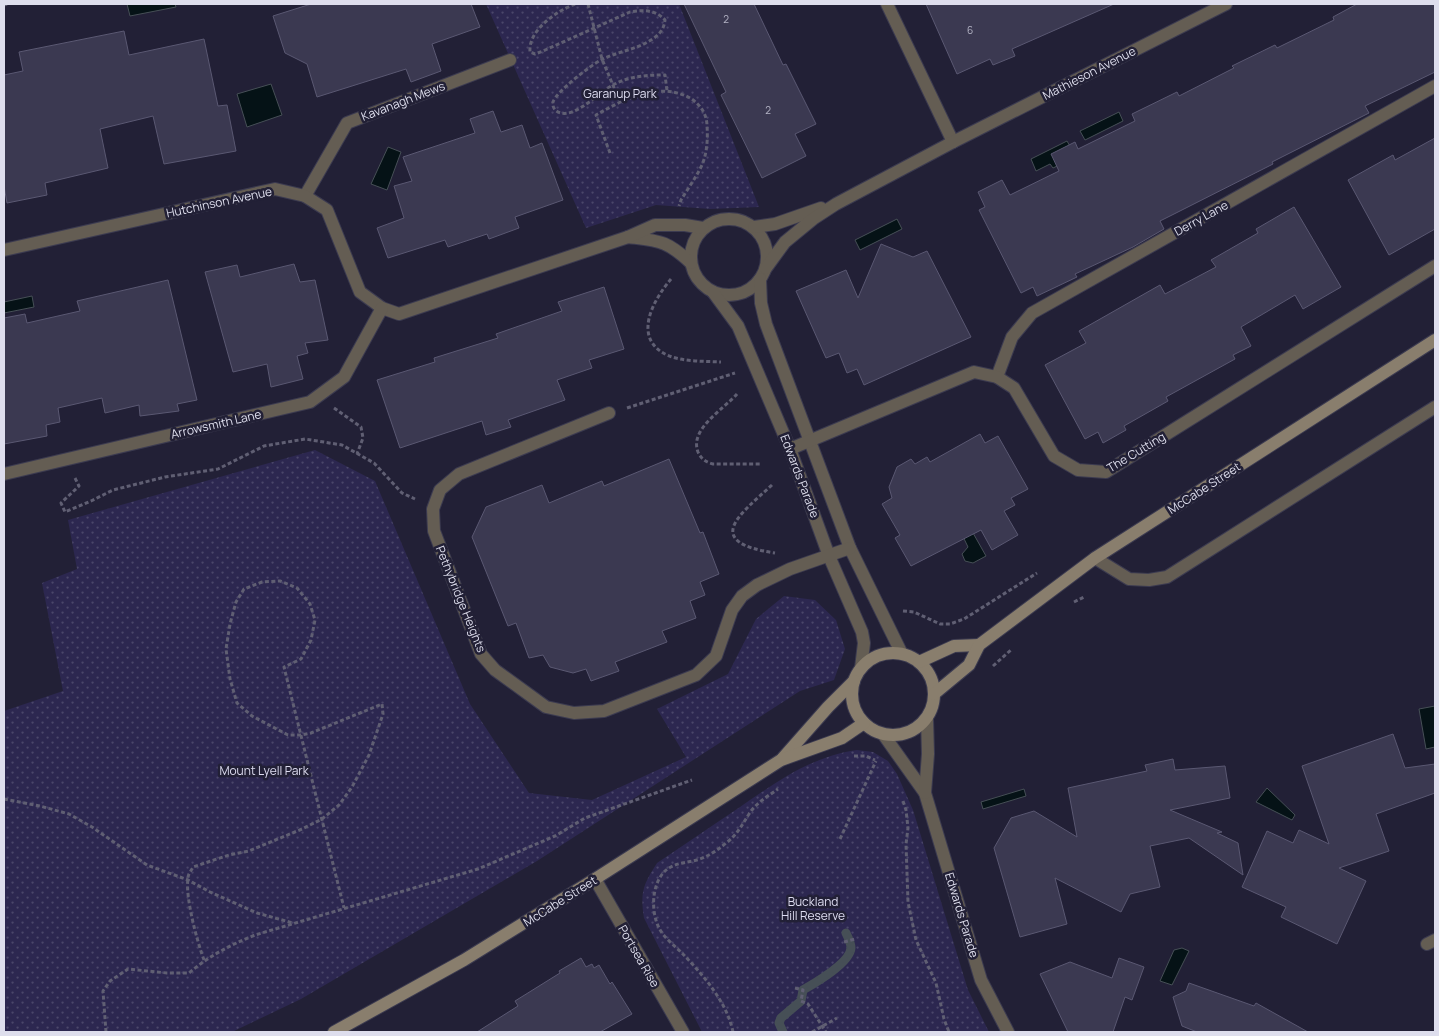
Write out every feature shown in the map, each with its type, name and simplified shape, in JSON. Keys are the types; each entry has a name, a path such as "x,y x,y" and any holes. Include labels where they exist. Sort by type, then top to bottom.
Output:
{"street":[{"path":"887,4 953,142"},
{"name":"Mathieson Avenue","path":"763,273 785,242 813,219 836,204 953,142 1226,4"},
{"name":"Kavanagh Mews","path":"305,196 347,123 510,60"},
{"name":"Derry Lane","path":"997,377 1012,337 1032,313 1435,86"},
{"name":"Hutchinson Avenue","path":"4,250 275,189 305,196 326,210 360,292 382,308 399,314 628,237 655,225 685,225 703,228"},
{"name":"Mathieson Avenue","path":"754,227 775,224 836,204"},
{"path":"725,218 742,221 754,227 762,238 767,250 763,273 750,288 730,295 713,292 702,284 694,274 691,263 691,250 695,239 703,228 712,222 725,218"},
{"name":"Hutchinson Avenue","path":"628,237 661,241 676,249 691,263"},
{"name":"The Cutting","path":"790,449 974,372 997,377 1014,388 1054,456 1078,470 1106,472 1435,266"},
{"name":"Edwards Parade","path":"763,273 761,303 766,324 850,548 902,654"},
{"name":"Edwards Parade","path":"713,292 738,326 790,449 829,556 862,632 864,643 861,668"},
{"name":"Arrowsmith Lane","path":"4,474 310,402 344,377 382,308"},
{"name":"McCabe Street","path":"934,694 969,665 979,645 1095,558 1435,340"},
{"path":"1095,558 1129,579 1149,580 1167,577 1435,408"},
{"path":"433,509 440,490 459,474 609,412"},
{"name":"Pethybridge Heights","path":"433,509 434,531 480,654 495,670 546,707 574,713 604,711 696,675 716,656 732,610 742,596 757,585 790,569 850,548"},
{"path":"918,662 954,646 979,645"},
{"path":"864,723 872,730 883,734 895,735 907,733 918,727 927,718 934,702 933,681 927,670 918,662 902,654"},
{"name":"McCabe Street","path":"782,760 828,707 854,681 861,668 869,660 879,655 902,654"},
{"name":"McCabe Street","path":"334,1032 464,960 595,880 782,760 842,738 864,723 857,714 853,704 852,692 854,681"},
{"name":"Edwards Parade","path":"925,793 928,754 927,718"},
{"name":"Edwards Parade","path":"883,734 925,793 981,980 1008,1032"},
{"name":"Portsea Rise","path":"595,880 683,1032"}],"path":[{"path":"575,4 555,15 536,32 529,48 530,52 535,54 630,12 652,11 665,20 662,31 656,37 636,48 602,59 568,85 553,103 556,112 563,114 573,111 613,85 631,78 647,75 665,75 667,91"},
{"path":"588,4 602,59 620,102"},
{"path":"610,153 596,115 620,102 649,92 667,91 681,94 695,101 704,112 707,123 708,134 705,157 681,200 678,211"},
{"path":"671,279 661,291 651,309 647,326 651,340 656,348 667,355 678,358 721,362"},
{"path":"609,412 652,401 755,366"},
{"path":"737,394 704,424 697,436 698,451 705,462 712,464 761,464"},
{"path":"347,416 361,426 363,438 357,454"},
{"path":"79,486 61,503 64,512 113,490 165,477 218,469 264,446 305,439 342,445 374,463 402,492 433,509"},
{"path":"772,485 740,515 734,524 733,532 735,540 740,544 783,554"},
{"path":"204,960 190,905 188,876 193,867 229,855 249,851 322,819 339,804 352,787 369,755 383,714 382,704 326,728 301,735 288,734 252,716 237,703 230,678 226,649 236,602 244,589 262,582 280,581 298,588 310,604 315,620 311,640 302,659 284,667 301,735 322,819 344,908"},
{"path":"1069,604 1084,597"},
{"path":"990,669 1017,643"},
{"path":"848,757 866,756 881,764"},
{"path":"840,839 876,760"},
{"path":"106,1032 103,991 110,980 128,969 189,973 204,960 228,946 255,935 478,869 555,836 585,818 692,780"},
{"path":"733,1032 723,1006 712,989 691,962 660,930 654,918 656,887 659,878 666,870 677,864 699,859 715,852 729,841 744,826 750,813 759,802 782,787"},
{"path":"900,794 906,810 908,828 906,844 908,902 916,940 936,983 949,1032"},
{"path":"4,799 69,814 92,826 147,865 188,880 257,913 294,923"},
{"path":"844,942 855,939"},
{"path":"795,988 803,990 801,1001 808,1004 826,1032"},
{"path":"812,1032 837,1018"}],"green space":[{"name":"Garanup Park","path":"486,4 679,4 759,207 710,209 656,205 586,228"},
{"name":"Mount Lyell Park","path":"315,450 375,481 470,704 529,793 592,800 686,757 657,709 728,674 756,619 784,596 815,600 836,620 845,649 834,680 800,691 537,861 301,999 232,1032 4,1032 4,711 63,691 42,583 77,569 68,520"},
{"name":"Buckland Hill Reserve","path":"857,750 873,752 888,761 897,774 913,810 968,990 989,1032 702,1032 644,918 642,902 648,877 657,863 781,779 824,758"}],"shaded area":[{"path":"127,4 175,4 176,7 130,16"},
{"path":"271,84 282,115 247,127 237,94"},
{"path":"1119,112 1123,121 1085,140 1080,131"},
{"path":"1067,141 1076,157 1053,168 1050,164 1036,171 1031,159"},
{"path":"388,147 401,152 387,190 371,184"},
{"path":"897,219 902,229 860,250 855,240"},
{"path":"32,296 34,307 4,313 4,302"},
{"path":"964,517 986,556 973,563 965,561 962,554 968,547 955,520"},
{"path":"1435,706 1435,747 1426,749 1419,709"},
{"path":"1267,788 1295,815 1292,820 1256,802"},
{"path":"1024,789 1026,796 983,809 981,802"},
{"path":"1182,948 1189,951 1172,985 1160,981 1174,950"}],"building":[{"path":"311,4 471,4 480,27 432,44 441,71 411,82 406,69 317,97 307,64 285,53 273,16"},
{"path":"684,4 754,4 783,65 786,64 816,124 795,134 806,156 762,178 721,95 726,92"},
{"path":"926,4 1114,4 1012,49 1015,56 993,65 990,59 957,74"},
{"path":"1357,4 1435,4 1435,72 1365,106 1369,113 1160,221 1164,229 1133,247 1075,274 1077,277 1037,296 1033,287 1021,293 979,210 985,207 978,192 1002,180 1010,195 1059,171 1051,154 1075,142 1078,149 1135,121 1132,114 1177,92 1179,96 1234,68 1232,66 1275,45 1277,48 1334,20 1333,17"},
{"path":"124,31 129,55 204,39 218,106 227,105 236,151 164,164 153,116 100,129 108,168 45,183 47,195 7,203 4,186 4,75 23,71 19,52"},
{"path":"493,111 501,132 522,125 530,148 542,143 563,200 515,217 519,228 489,239 487,234 448,247 445,240 388,258 377,228 404,218 394,186 412,181 403,157 475,133 470,119"},
{"path":"1435,138 1435,229 1389,255 1348,180 1393,155 1395,160"},
{"path":"1294,207 1341,287 1303,309 1295,295 1241,327 1251,346 1233,355 1235,359 1166,397 1168,401 1124,426 1126,430 1103,443 1098,432 1085,439 1045,365 1086,343 1079,331 1160,285 1165,294 1216,267 1211,260 1258,233 1256,229"},
{"path":"881,244 913,257 927,251 971,337 864,385 857,369 847,373 839,353 826,358 796,291 846,270 858,298"},
{"path":"294,264 300,282 315,280 328,340 305,343 308,353 297,356 303,379 271,387 267,364 233,372 205,272 237,265 240,277"},
{"path":"168,280 197,400 177,404 179,411 140,416 139,405 105,413 102,398 58,408 60,422 46,425 47,436 4,444 4,318 25,314 27,323 80,311 77,301"},
{"path":"604,287 624,349 589,360 592,368 557,380 565,400 508,420 511,427 486,435 482,421 400,448 377,380 435,362 434,358 498,338 496,334 562,311 558,302"},
{"path":"980,434 985,443 998,436 1028,489 1011,498 1015,505 1004,511 1018,535 992,550 981,530 911,566 895,538 900,535 882,504 892,498 889,487 897,467 911,459 915,464 927,457 930,462"},
{"path":"669,459 700,533 703,532 719,574 700,582 705,595 690,601 696,618 662,631 667,642 615,662 619,671 591,681 586,669 573,673 550,667 543,655 529,658 516,623 508,626 472,537 486,507 542,485 549,503 602,481 604,486"},
{"path":"1393,734 1405,768 1435,764 1435,793 1376,814 1389,851 1339,868 1366,881 1337,944 1281,917 1286,907 1242,887 1267,831 1293,843 1299,830 1329,844 1302,766"},
{"path":"1173,759 1175,770 1225,766 1230,798 1170,810 1222,832 1217,833 1238,843 1243,875 1189,838 1150,846 1160,887 1130,894 1121,912 1055,878 1067,924 1020,937 994,848 1011,818 1034,811 1077,837 1068,788 1147,771 1145,765"},
{"path":"581,958 586,967 592,964 594,968 599,965 632,1014 600,1032 477,1032 518,1006 515,1001"},
{"path":"1119,958 1144,967 1132,1000 1125,997 1113,1032 1068,1032 1040,974 1070,962 1112,978"},
{"path":"1189,983 1254,1006 1256,1003 1308,1032 1197,1032 1182,1026 1173,997 1186,991"}],"waterway":[{"path":"783,1032 779,1023 781,1018 801,1001 803,990 839,966 849,954 851,946 846,933"}]}
